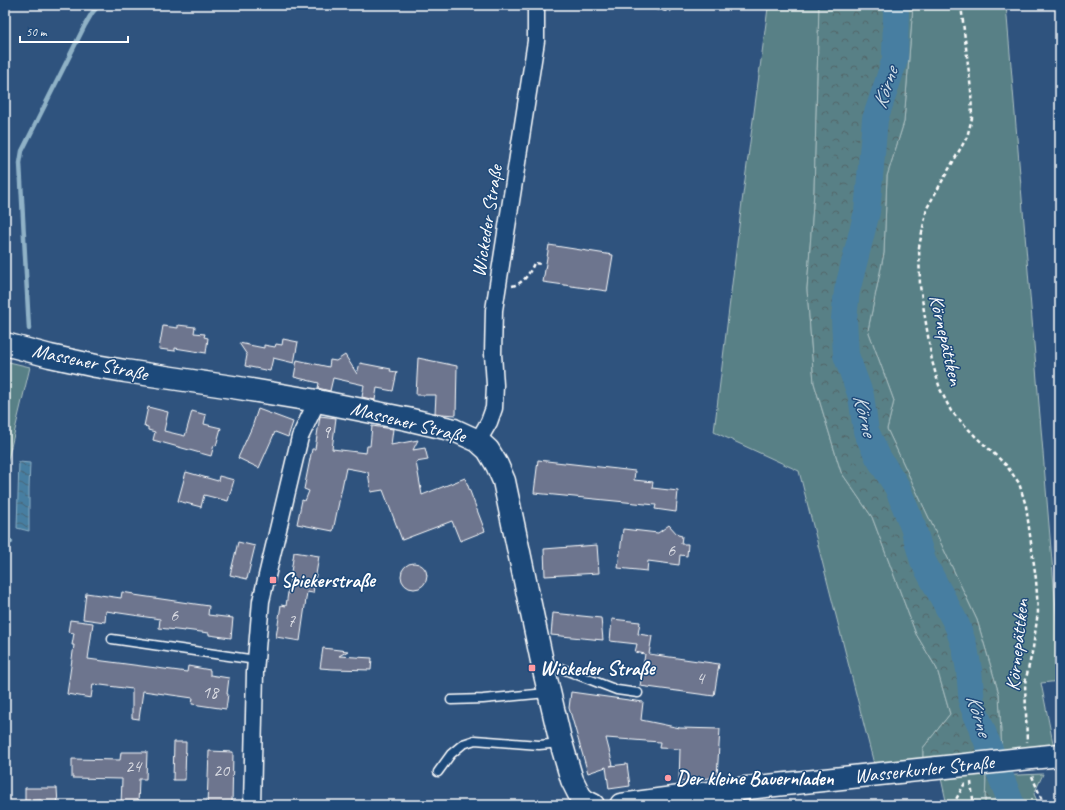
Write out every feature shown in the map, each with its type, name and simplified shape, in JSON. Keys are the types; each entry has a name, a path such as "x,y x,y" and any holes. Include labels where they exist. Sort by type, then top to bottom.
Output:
{"main road":[{"name":"Massener Straße","path":"5,344 50,356 103,367 316,401 407,419 454,430 478,440 488,450 504,481 544,670 562,743 572,780 580,796 591,805"},
{"name":"Wasserkurler Straße","path":"621,805 737,797 974,770 1027,758 1060,755"}],"street":[{"name":"Wickeder Straße","path":"478,440 489,422 494,408 494,310 536,41 536,5"},
{"path":"252,805 256,660 261,601 300,437 316,401"}],"lane":[{"path":"112,639 256,660"},
{"path":"544,670 560,668 617,690 638,693"},
{"path":"451,700 550,693"},
{"path":"438,772 451,754 463,744 475,740 539,745 562,743"}],"path":[{"path":"628,5 670,11 671,5"},
{"name":"Körnepättken","path":"961,5 971,90 972,118 967,137 927,208 919,247 920,286 932,361 940,389 951,411 1006,465 1019,483 1026,506 1036,579 1038,612 1033,648 1025,683 1027,758 1034,783 1044,805"},
{"path":"498,288 517,285 530,274 534,263 542,264"},
{"path":"974,770 973,798 975,805"},
{"path":"955,805 954,803 966,783"}],"green space":[{"path":"747,5 819,5 814,192 807,289 814,383 841,472 872,517 916,634 937,669 950,714 923,748 923,762 875,768 799,471 714,432 742,202 768,8"},
{"path":"819,5 913,5 904,122 887,176 884,253 868,330 894,401 887,429 977,620 999,694 1002,754 923,762 923,748 950,714 937,669 916,634 872,517 841,472 814,383 807,289 814,192"},
{"path":"913,5 1006,5 1060,658 1060,681 1041,683 1054,748 1002,754 999,694 977,620 887,429 894,401 868,330 884,253 887,176 904,122"},
{"path":"5,361 30,367 5,472"},
{"path":"963,773 986,776 985,805 947,805 940,774"},
{"path":"1043,774 1034,794 1039,805 998,805 996,801 995,776"},
{"path":"986,776 995,776 996,801 998,805 985,805"}],"water":[{"path":"19,462 30,463 29,531 17,528"}],"building":[{"path":"549,245 613,255 607,291 543,282"},
{"path":"178,325 195,327 194,333 205,334 204,337 208,338 206,353 175,348 175,351 159,349 163,326 178,328"},
{"path":"283,339 298,342 294,363 273,358 270,371 245,366 247,355 239,343 264,348 264,345 275,347 276,344 282,345"},
{"path":"345,355 357,374 360,363 391,369 390,371 397,372 393,391 377,388 375,400 362,397 364,385 333,378 330,391 318,388 319,383 294,377 297,360 329,367 330,360 336,361"},
{"path":"418,358 457,366 456,415 435,413 436,395 416,395"},
{"path":"148,407 168,412 164,431 185,436 192,411 206,415 204,424 221,428 216,446 214,445 211,456 153,440 155,432 148,430 148,427 144,426"},
{"path":"258,409 293,422 288,437 275,432 259,468 238,458 252,427"},
{"path":"320,416 336,418 332,449 366,453 367,446 370,446 372,426 393,429 391,445 418,440 413,450 425,448 428,460 416,462 422,495 465,478 485,531 460,541 452,521 402,540 383,490 371,492 368,472 346,468 333,531 297,524 302,500 305,501 309,491 304,489 312,449 315,449"},
{"path":"538,460 635,471 634,480 653,482 652,488 678,491 676,512 655,509 656,505 534,493"},
{"path":"186,472 218,481 219,476 234,480 228,501 204,495 201,507 178,501"},
{"path":"669,525 678,535 682,536 681,544 688,544 687,556 680,555 679,565 648,561 647,571 618,568 623,529 658,533"},
{"path":"238,542 255,546 247,579 230,575"},
{"path":"597,545 599,573 545,576 544,549"},
{"path":"294,552 319,556 313,593 307,592 300,641 276,637 281,605 286,606"},
{"path":"414,563 423,567 427,576 423,585 414,589 405,585 401,576 405,567"},
{"path":"122,592 209,606 208,615 233,618 231,638 209,635 209,633 159,628 160,619 106,611 105,622 83,619 86,593 121,598"},
{"path":"553,613 601,618 603,640 551,635"},
{"path":"612,619 640,622 638,634 652,636 649,654 719,664 714,696 640,686 645,654 635,652 637,644 610,641"},
{"path":"70,620 93,623 88,659 187,672 188,666 210,670 210,675 229,678 226,709 192,704 193,698 143,691 139,719 132,718 132,689 93,684 91,698 67,694 74,645 72,645 74,633 68,632"},
{"path":"323,648 348,651 339,656 372,658 371,670 320,668"},
{"path":"571,692 643,702 641,720 680,728 720,729 717,777 679,782 680,749 659,748 660,742 606,738 613,765 610,766 627,764 630,786 609,789 606,767 588,773 569,708"},
{"path":"174,742 186,742 185,780 173,780"},
{"path":"209,751 233,752 232,805 207,805"},
{"path":"121,752 147,752 146,779 139,779 138,805 121,805 122,779 72,778 72,759 120,760"},
{"path":"25,788 57,788 58,805 41,805 41,800 25,801"}],"waterway":[{"path":"29,329 20,163 22,151 85,25 99,5"},
{"name":"Körne","path":"894,5 896,11 895,59 875,119 867,212 847,291 844,319 846,355 861,396 866,431 878,457 897,487 913,527 923,561 957,625 965,648 969,670 972,704 1012,805"},
{"path":"5,542 11,542"}],"place":[{"name":"Spiekerstraße","path":"273,580"},
{"name":"Wickeder Straße","path":"532,668"},
{"name":"Der kleine Bauernladen","path":"668,778"}]}
